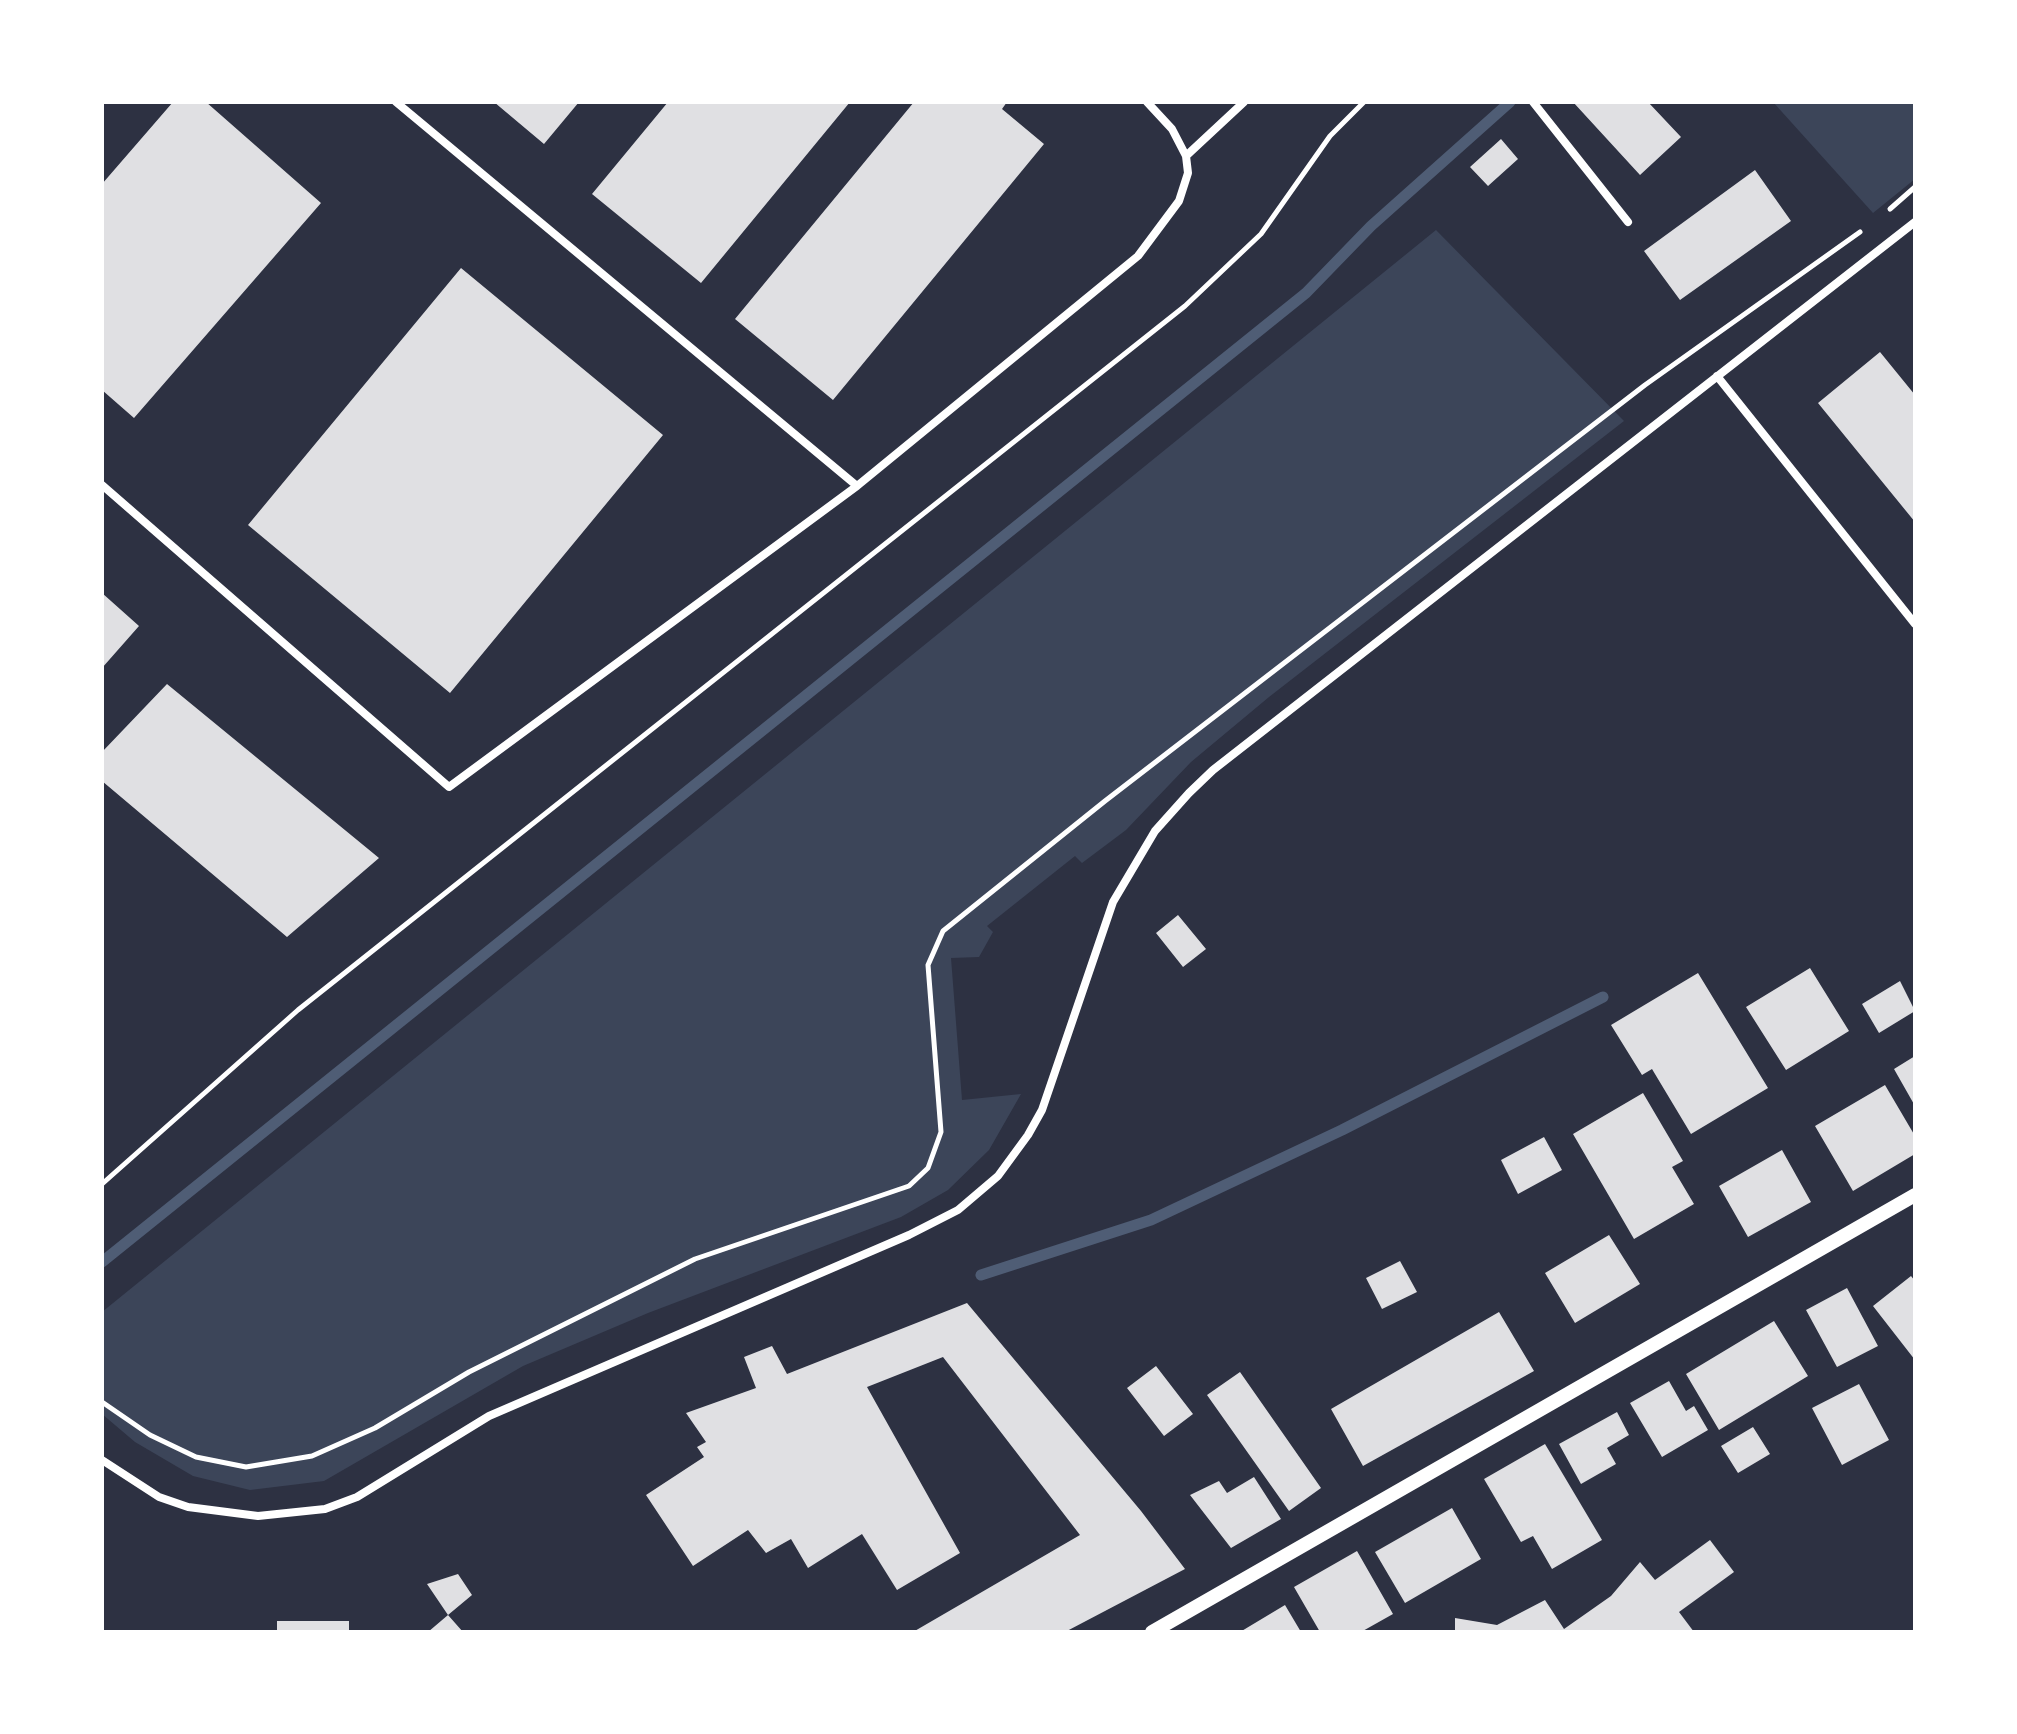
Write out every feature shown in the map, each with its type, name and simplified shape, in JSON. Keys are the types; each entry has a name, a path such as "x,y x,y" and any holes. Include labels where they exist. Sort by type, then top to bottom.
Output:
{"street":[{"path":"396,102 857,486"},
{"path":"102,485 449,787 857,486 1103,289 1138,256 1179,201 1188,173 1186,156 1172,129 1147,102"},
{"path":"1186,156 1244,102"},
{"path":"1536,106 1628,222"},
{"path":"102,1460 159,1497 188,1507 258,1516 325,1509 357,1497 489,1416 909,1235 958,1210 998,1176 1015,1156 1042,1110 1113,902 1137,858 1167,817 1213,770 1915,222"},
{"path":"1717,376 1915,624"},
{"path":"1152,1632 1915,1195"}],"path":[{"path":"102,1184 298,1010 1185,306 1261,234 1330,136 1364,102"},
{"path":"1879,218 1915,187"},
{"path":"102,1402 150,1435 196,1457 246,1467 312,1456 375,1428 469,1372 695,1259 909,1186 928,1168 941,1132 928,965 943,931 1118,791 1645,385 1866,228"}],"shaded area":[{"path":"1773,102 1915,102 1915,179 1873,213"},
{"path":"1436,230 1624,421 1269,697 1191,762 1126,830 1082,863 1075,856 987,926 993,932 979,957 951,958 962,1100 1021,1094 989,1150 948,1190 901,1217 648,1313 523,1366 324,1481 250,1490 193,1476 135,1442 102,1414 102,1312"}],"building":[{"path":"173,102 206,102 321,203 134,418 102,390 102,184"},
{"path":"494,102 579,102 544,144"},
{"path":"668,102 850,102 701,283 592,194"},
{"path":"914,102 1007,102 1002,109 1044,144 833,400 735,319"},
{"path":"1573,102 1648,102 1681,137 1640,175"},
{"path":"1501,139 1518,159 1488,186 1470,167"},
{"path":"1755,170 1791,221 1680,300 1644,251"},
{"path":"461,268 663,435 450,693 248,525"},
{"path":"1880,352 1915,395 1915,522 1818,403"},
{"path":"102,593 139,626 102,668"},
{"path":"167,684 379,858 287,937 102,781 102,752"},
{"path":"1178,915 1206,949 1183,967 1156,933"},
{"path":"1810,968 1849,1031 1786,1070 1746,1007"},
{"path":"1698,973 1768,1088 1691,1134 1652,1069 1642,1075 1611,1025"},
{"path":"1900,981 1915,1011 1879,1033 1862,1004"},
{"path":"1915,1056 1915,1106 1894,1069"},
{"path":"1885,1085 1915,1136 1915,1154 1853,1191 1815,1126"},
{"path":"1643,1093 1683,1161 1672,1167 1694,1204 1634,1239 1573,1134"},
{"path":"1544,1137 1562,1170 1518,1194 1501,1160"},
{"path":"1782,1150 1811,1202 1748,1237 1719,1186"},
{"path":"1609,1235 1640,1284 1575,1323 1545,1273"},
{"path":"1400,1261 1417,1292 1382,1309 1366,1278"},
{"path":"1911,1276 1915,1281 1915,1360 1873,1306"},
{"path":"1847,1288 1878,1346 1837,1367 1806,1310"},
{"path":"967,1303 1141,1511 1185,1569 1065,1632 913,1632 1080,1535 943,1357 867,1387 960,1553 897,1590 862,1534 808,1568 791,1539 766,1553 748,1530 693,1566 646,1495 704,1457 697,1447 706,1442 686,1413 756,1388 744,1357 772,1346 787,1374"},
{"path":"1499,1312 1534,1371 1363,1466 1331,1409"},
{"path":"1774,1321 1808,1376 1719,1430 1686,1374"},
{"path":"1156,1366 1193,1414 1164,1436 1127,1388"},
{"path":"1240,1372 1321,1488 1289,1511 1207,1395"},
{"path":"1669,1381 1686,1411 1694,1406 1708,1430 1662,1457 1630,1403"},
{"path":"1859,1384 1889,1440 1842,1465 1812,1408"},
{"path":"1617,1412 1629,1435 1607,1448 1616,1464 1581,1484 1559,1444"},
{"path":"1753,1427 1770,1454 1738,1473 1721,1446"},
{"path":"1545,1444 1602,1540 1552,1569 1533,1536 1521,1542 1484,1479"},
{"path":"1254,1477 1281,1519 1231,1548 1190,1495 1219,1481 1227,1493"},
{"path":"1452,1508 1481,1559 1405,1603 1375,1552"},
{"path":"1710,1540 1734,1572 1679,1612 1694,1632 1455,1632 1455,1618 1497,1625 1545,1600 1564,1629 1611,1596 1640,1562 1655,1580"},
{"path":"1357,1551 1393,1614 1361,1632 1320,1632 1294,1587"},
{"path":"458,1574 472,1595 448,1615 427,1584"},
{"path":"1285,1605 1301,1632 1240,1632"},
{"path":"448,1615 463,1632 428,1632"},
{"path":"277,1621 349,1621 349,1632 277,1632"}],"waterway":[{"path":"102,1262 1306,293 1371,226 1510,102"},
{"path":"981,1275 1151,1220 1342,1130 1603,997"}]}
